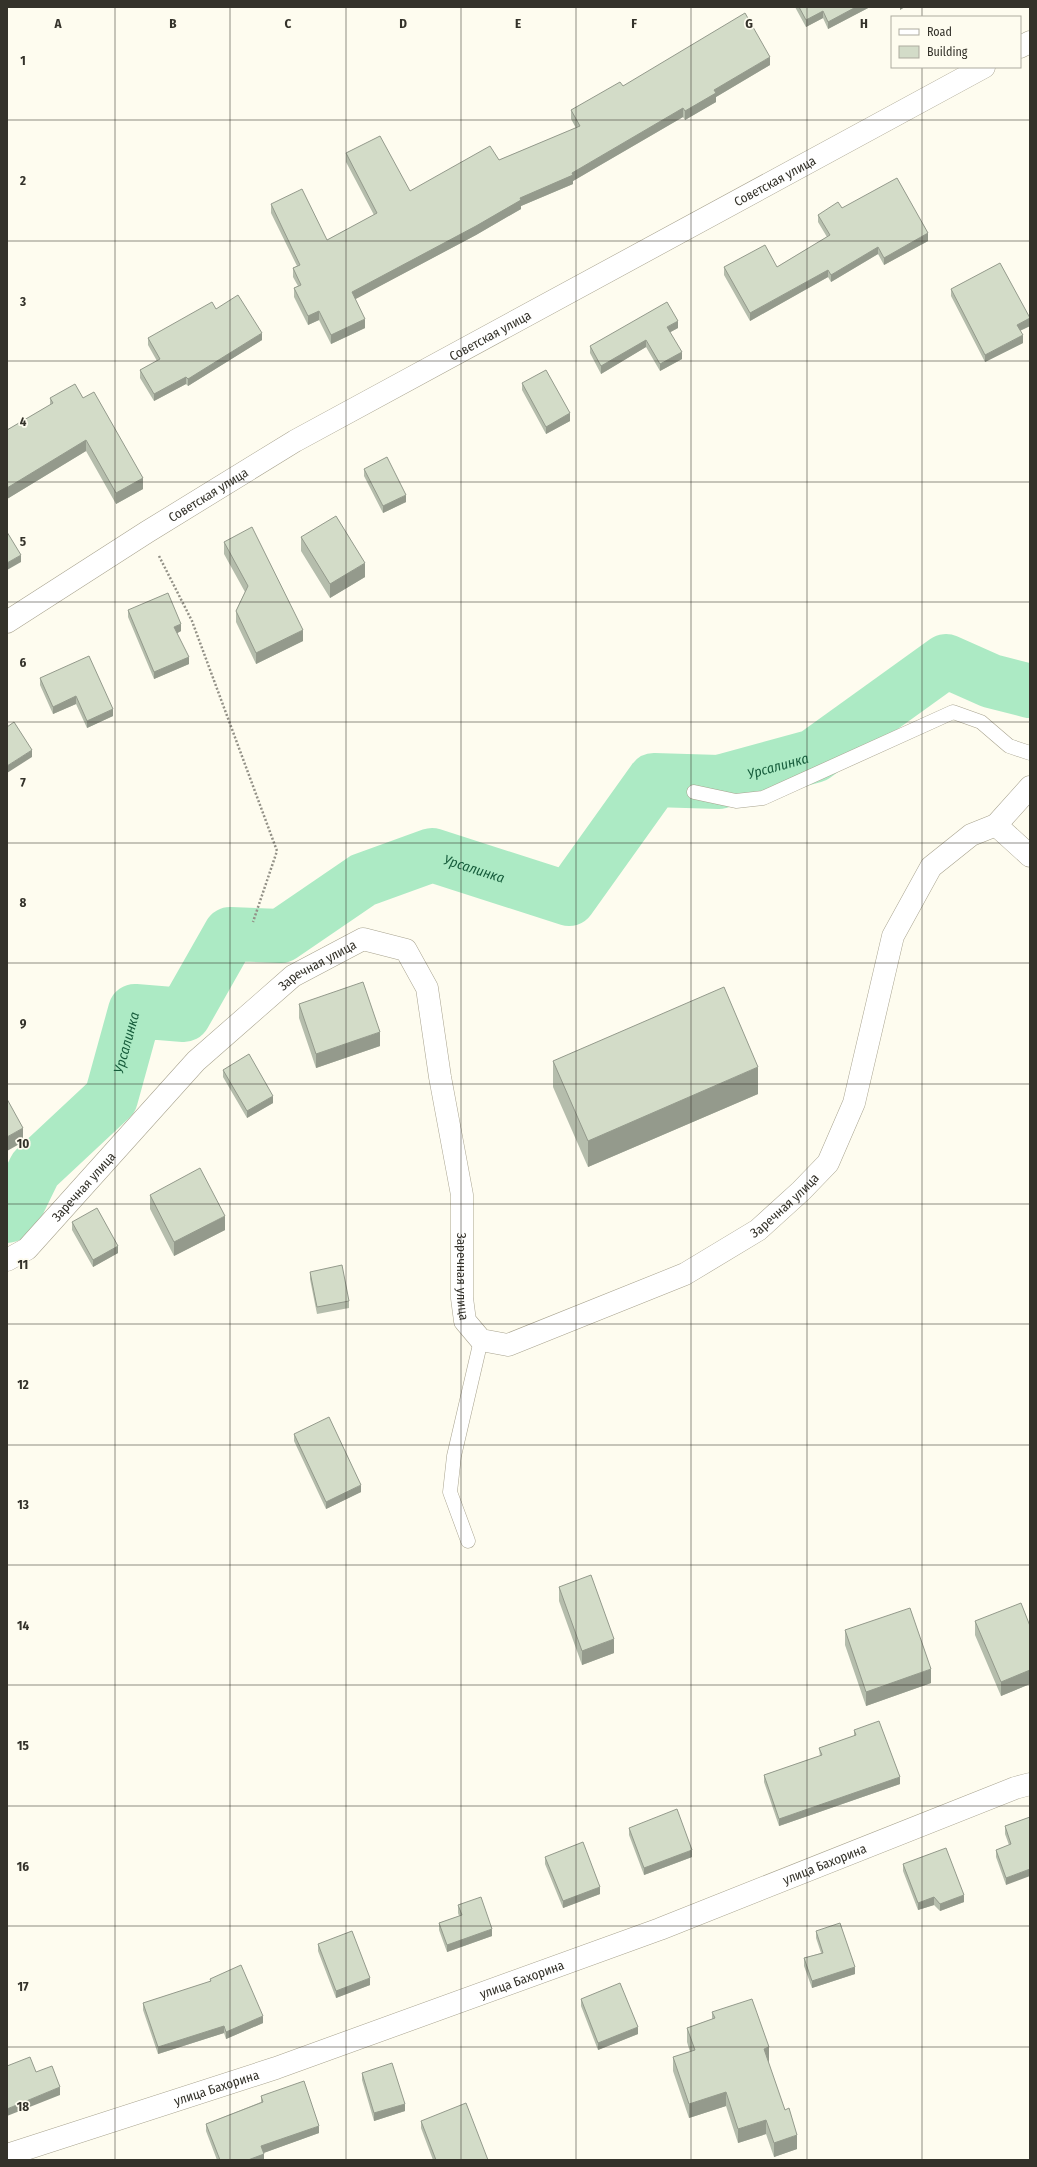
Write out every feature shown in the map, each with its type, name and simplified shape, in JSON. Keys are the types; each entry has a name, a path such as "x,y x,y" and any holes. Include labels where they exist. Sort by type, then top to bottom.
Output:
{"street":[{"path":"1021,46 1030,42"},
{"name":"Советская улица","path":"7,622 147,532 295,441 982,68"},
{"path":"1030,787 996,825 1030,856"},
{"name":"Заречная улица","path":"7,1260 27,1249 196,1061 293,976 363,939 406,950 427,988 440,1077 462,1195 462,1298 466,1321 481,1340 508,1345 685,1274 758,1230 801,1191 828,1163 854,1103 893,936 931,867 972,835 996,825"},
{"name":"улица Бахорина","path":"7,2155 321,2052 660,1929 1014,1788 1030,1784"}],"lane":[{"path":"694,792 736,801 763,798 953,712 981,722 1009,746 1030,753"},
{"path":"468,1541 450,1492 454,1456 481,1340"}],"path":[{"path":"147,532 192,621 277,851 253,922"}],"building":[{"path":"799,7 856,7 828,22 823,11 806,20"},
{"path":"745,13 770,57 714,90 716,93 685,111 683,108 572,173 573,175 520,198 521,200 476,226 352,292 365,319 331,335 319,311 308,316 294,288 301,285 293,268 300,265 271,204 302,189 327,240 377,213 346,153 380,136 410,191 490,146 499,160 580,126 571,110 620,82 623,86"},
{"path":"897,178 928,233 884,258 878,247 831,275 828,270 750,313 724,267 765,245 777,267 830,235 818,215 838,202 842,208"},
{"path":"1000,263 1030,318 1017,325 1023,335 985,355 951,289"},
{"path":"238,295 262,333 188,379 186,377 154,394 140,370 160,359 148,338 212,302 216,309"},
{"path":"667,302 678,321 667,327 682,352 660,364 646,340 601,366 590,346"},
{"path":"546,370 570,413 546,427 522,383"},
{"path":"75,384 83,398 94,392 143,478 116,493 86,440 7,488 7,430 53,403 50,398"},
{"path":"387,457 406,495 383,506 364,469"},
{"path":"336,516 365,563 330,584 301,537"},
{"path":"252,527 303,630 256,653 236,611 248,586 224,542"},
{"path":"7,532 21,555 7,563"},
{"path":"168,593 181,624 174,627 189,657 154,672 128,610"},
{"path":"89,656 113,709 87,721 76,696 53,707 40,678"},
{"path":"14,722 32,750 7,766 7,727"},
{"path":"363,982 380,1032 316,1054 299,1004"},
{"path":"724,987 758,1067 588,1141 553,1061"},
{"path":"249,1054 273,1096 247,1111 223,1070"},
{"path":"7,1099 23,1128 7,1137"},
{"path":"200,1168 225,1216 174,1242 150,1195"},
{"path":"97,1208 118,1246 93,1260 72,1222"},
{"path":"342,1265 349,1301 317,1307 310,1272"},
{"path":"329,1417 361,1485 326,1502 294,1434"},
{"path":"591,1575 614,1639 582,1651 559,1587"},
{"path":"1021,1603 1030,1626 1030,1670 1001,1682 975,1621"},
{"path":"910,1608 931,1669 866,1692 845,1630"},
{"path":"879,1721 900,1777 779,1819 764,1775 822,1755 819,1748 856,1735 854,1730"},
{"path":"677,1809 692,1850 644,1868 629,1828"},
{"path":"1030,1817 1030,1869 1006,1878 996,1850 1011,1844 1005,1826"},
{"path":"583,1842 600,1887 563,1901 545,1857"},
{"path":"946,1848 964,1895 940,1904 934,1897 918,1903 903,1864"},
{"path":"481,1897 492,1929 447,1945 439,1923 462,1915 458,1905"},
{"path":"840,1923 855,1967 812,1981 804,1958 823,1953 816,1931"},
{"path":"352,1931 370,1978 336,1991 318,1944"},
{"path":"241,1965 263,2016 226,2032 224,2026 158,2047 143,2003 211,1981 210,1979"},
{"path":"620,1983 638,2027 598,2043 581,1999"},
{"path":"752,1999 769,2047 764,2049 785,2110 789,2108 797,2135 774,2143 766,2120 738,2129 726,2092 689,2104 673,2057 695,2050 687,2028 715,2018 712,2012"},
{"path":"30,2057 36,2072 52,2066 60,2087 7,2109 7,2066"},
{"path":"392,2063 405,2104 374,2113 362,2073"},
{"path":"304,2081 319,2126 261,2146 264,2154 248,2160 220,2160 206,2124 263,2102 261,2096"},
{"path":"466,2103 488,2160 436,2160 421,2121"}],"waterway":[{"name":"Урсалинка","path":"7,1216 13,1214 35,1169 111,1098 135,1011 184,1015 230,934 281,936 363,880 432,855 569,899 654,780 719,782 814,756 946,661 991,681 1030,691"}]}
